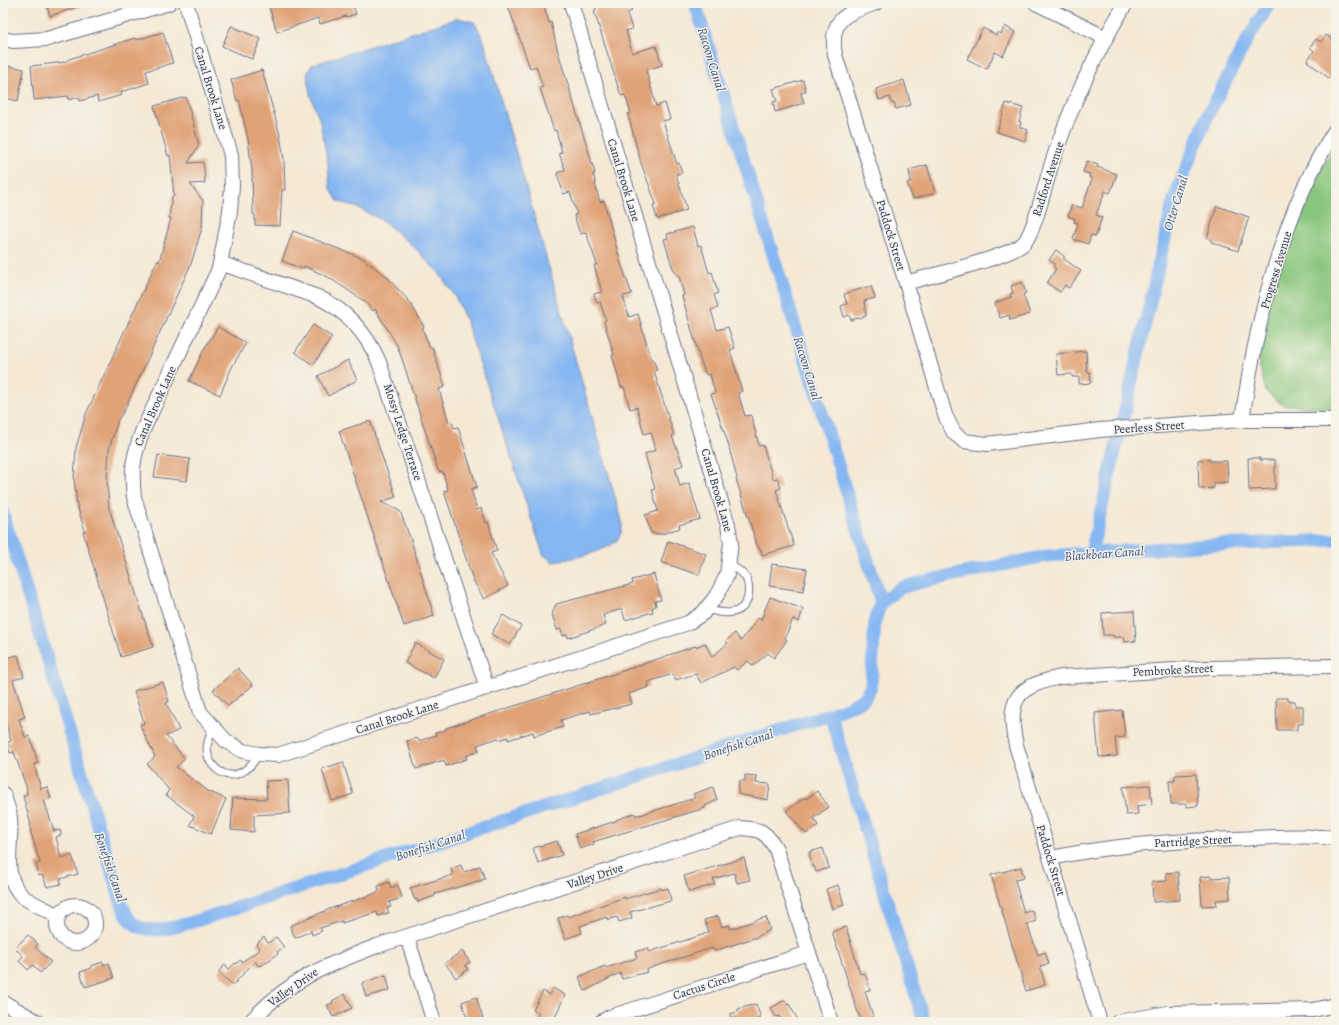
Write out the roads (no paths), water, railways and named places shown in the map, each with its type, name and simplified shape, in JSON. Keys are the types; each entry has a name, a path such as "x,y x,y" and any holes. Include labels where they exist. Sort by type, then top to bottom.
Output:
{"street":[{"path":"3,39 13,41 47,40 169,3"},
{"name":"Canal Brook Lane","path":"186,3 231,155 232,186 230,211 220,263 142,432 134,455 131,473 134,497 200,712 226,741 243,751 278,755 688,623 704,613 717,595 727,574 730,564 731,543 728,525 571,3"},
{"name":"Paddock Street","path":"876,3 847,13 838,23 833,38 835,55 906,283 945,415 954,433 964,441"},
{"path":"1036,3 1106,38"},
{"name":"Radford Avenue","path":"906,283 1008,253 1023,243 1031,231 1053,159 1073,106 1106,38 1126,3"},
{"name":"Progress Avenue","path":"1242,420 1247,387 1275,266 1307,183 1336,129"},
{"name":"Mossy Ledge Terrace","path":"220,263 318,297 332,304 351,319 366,336 379,362 487,688"},
{"name":"Peerless Street","path":"964,441 987,444 1100,430 1242,420 1336,420"},
{"name":"Pembroke Street","path":"1016,698 1026,688 1043,681 1060,677 1207,668 1336,666"},
{"name":"Paddock Street","path":"1016,698 1011,715 1013,732 1100,1022"},
{"path":"3,794 10,818 4,857 4,870 10,884 22,897 59,916"},
{"name":"Valley Drive","path":"250,1022 269,1003 310,973 377,946 740,828 758,829 770,838 776,850 831,1022"},
{"name":"Partridge Street","path":"1051,858 1091,850 1178,841 1267,837 1336,838"},
{"path":"407,937 434,1022"},
{"name":"Cactus Circle","path":"601,1022 610,1017 808,953"},
{"path":"3,1002 38,1022"},
{"path":"1118,1022 1168,1014 1314,1010 1336,1005"}],"lane":[{"path":"707,609 716,612 731,613 739,610 744,605 749,592 746,578 730,564"},
{"path":"212,727 207,748 208,756 211,764 224,774 234,775 242,773 250,767 259,754"}],"water":[{"path":"458,18 474,22 483,38 622,521 620,535 613,544 606,548 587,554 553,562 543,554 465,318 455,296 439,273 412,245 383,221 358,208 338,201 330,188 328,164 320,121 310,94 307,74 312,65"}],"waterway":[{"name":"Racoon Canal","path":"695,3 881,603 875,620 871,686 865,698 849,707 830,714"},
{"name":"Otter Canal","path":"1123,419 1174,199 1207,117 1247,40 1270,3"},
{"name":"Otter Canal","path":"1091,553 1118,439"},
{"name":"Bonefish Canal","path":"3,513 120,900 128,917 133,923 140,927 156,930 173,928 196,921 830,714 924,1022"},
{"name":"Blackbear Canal","path":"881,603 900,588 1046,556 1212,545 1336,540"}]}
